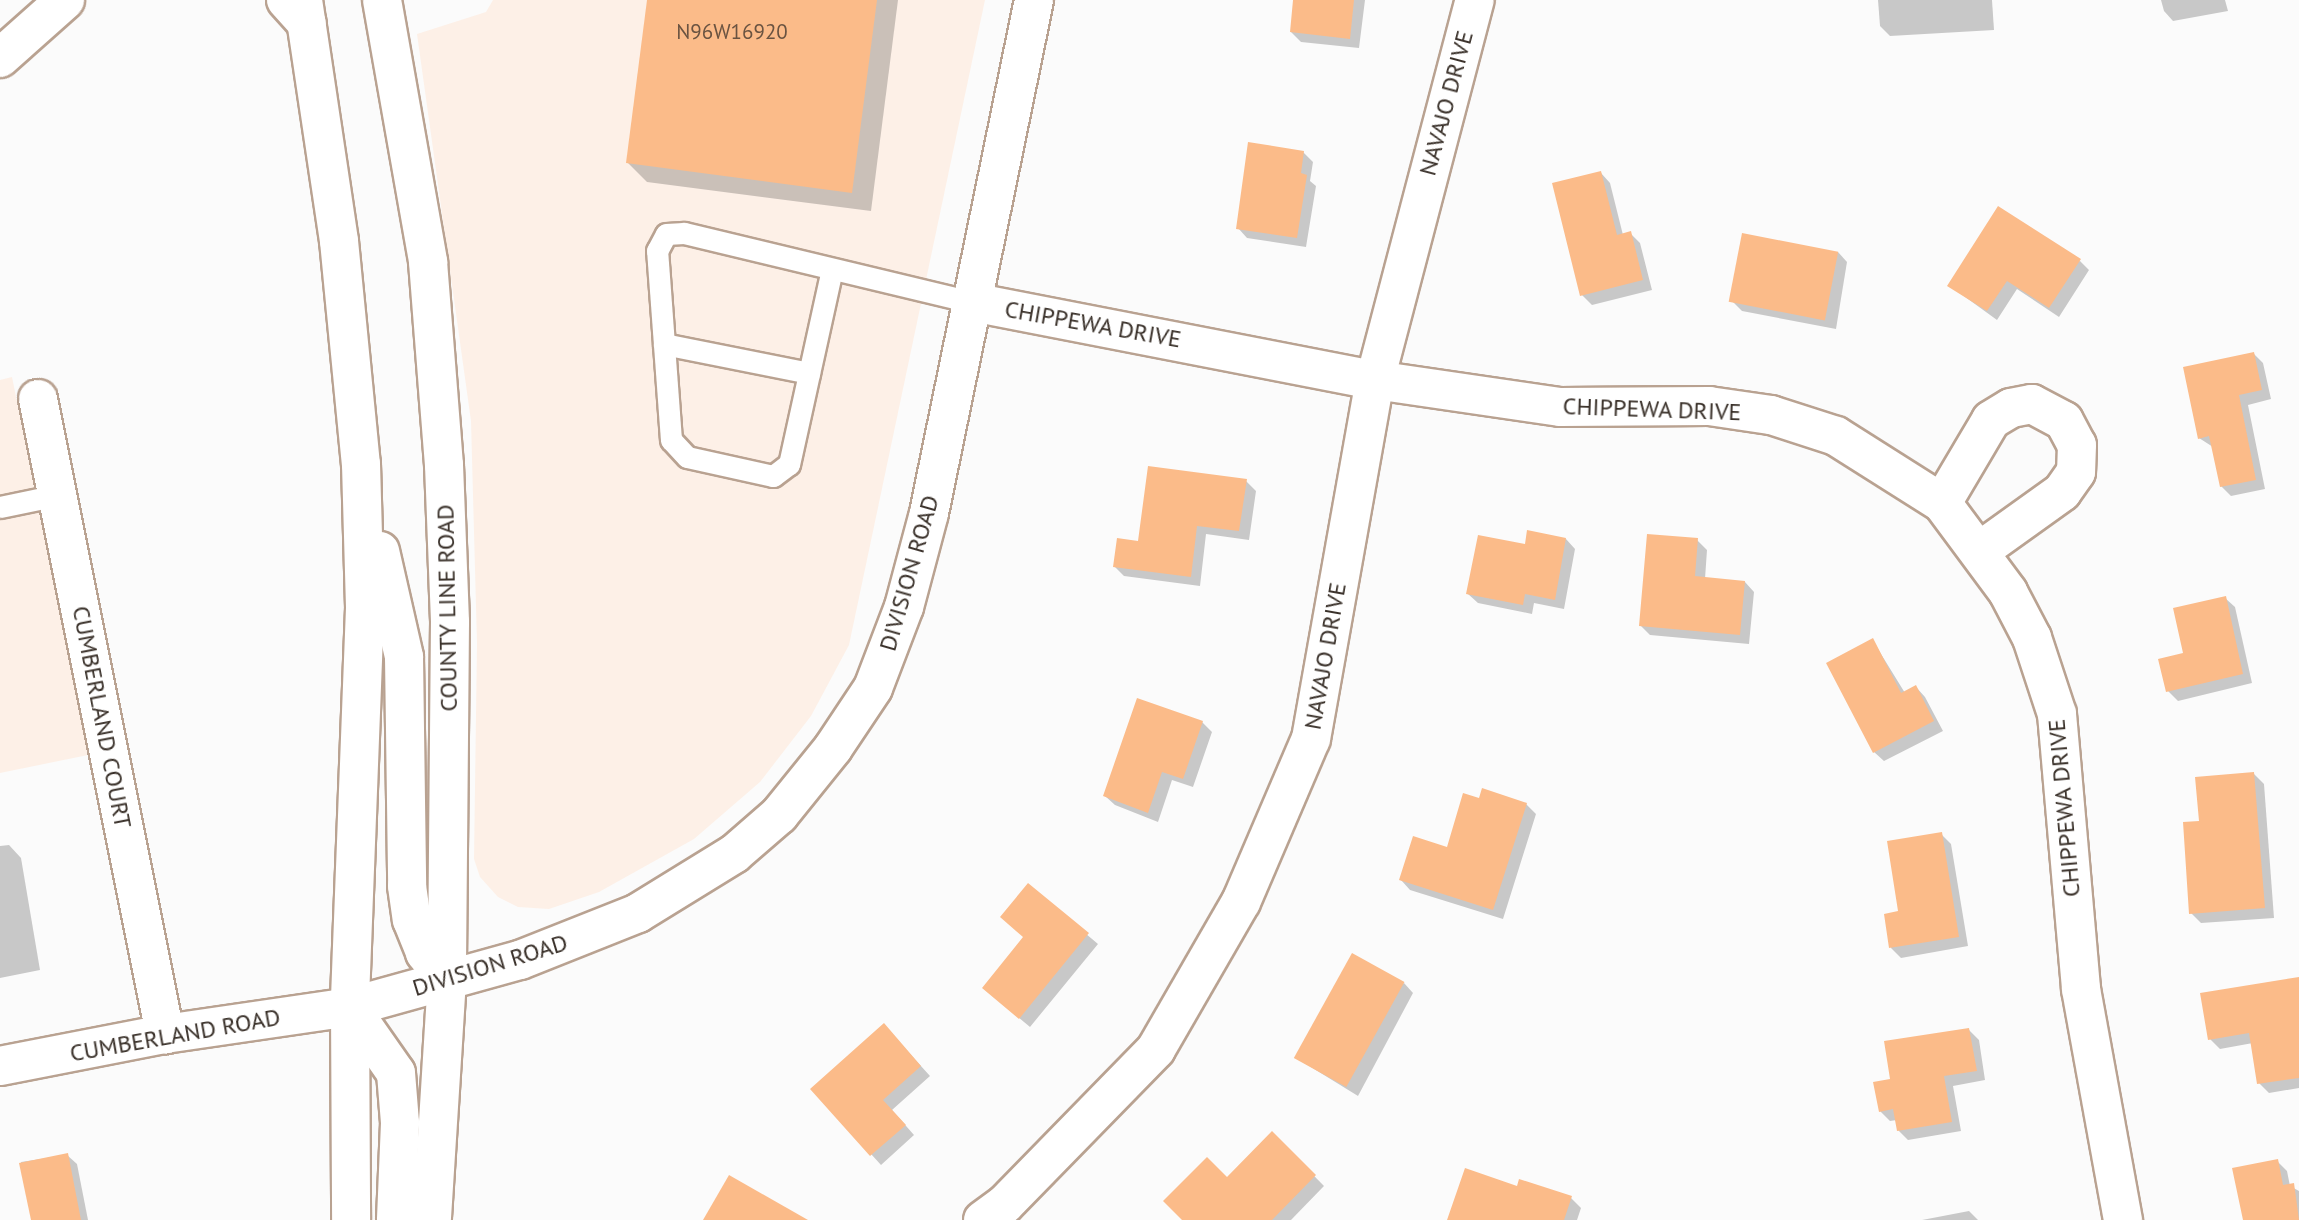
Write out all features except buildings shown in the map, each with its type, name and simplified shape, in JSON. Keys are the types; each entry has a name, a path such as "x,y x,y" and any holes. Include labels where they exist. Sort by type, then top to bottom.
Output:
{"main road":[{"path":"0,58 65,0"},
{"name":"COUNTY LINE ROAD","path":"382,0 428,262 439,363 450,622 447,979 432,1220"},
{"name":"DIVISION ROAD","path":"350,1006 555,946 639,913 734,855 779,816 833,748 873,688 904,607 972,302 1034,0"},
{"name":"NAVAJO DRIVE","path":"1002,1215 1156,1049 1241,902 1311,739 1375,380 1475,0"},
{"path":"299,8 339,240 361,464 364,635 350,1006 351,1220"},
{"name":"CHIPPEWA DRIVE","path":"972,302 1375,380 1560,407 1709,406 1771,415 1836,436 1942,503 1980,550 2032,638 2057,714 2081,989 2123,1220"},
{"name":"CUMBERLAND COURT","path":"38,399 165,1034"},
{"path":"1942,503 1991,420 2011,408 2032,404 2064,421 2077,445 2076,472 2062,492 1980,550"},
{"path":"361,464 404,657 403,857 412,920 425,953 447,979"},
{"path":"350,1006 396,1073 400,1124 396,1220"},
{"name":"CUMBERLAND ROAD","path":"0,1066 165,1034 350,1006"}],"lane":[{"path":"832,269 789,464 774,476 687,457 671,440 657,251 666,234 684,233 972,302"},
{"path":"664,344 809,373"},
{"path":"0,507 58,495"}],"shaded area":[{"path":"493,0 985,0 849,645 811,716 760,782 694,839 599,892 549,909 518,907 498,897 480,877 474,859 477,643 471,421 417,34 486,12"},
{"path":"12,377 88,755 0,773 0,380"}]}
